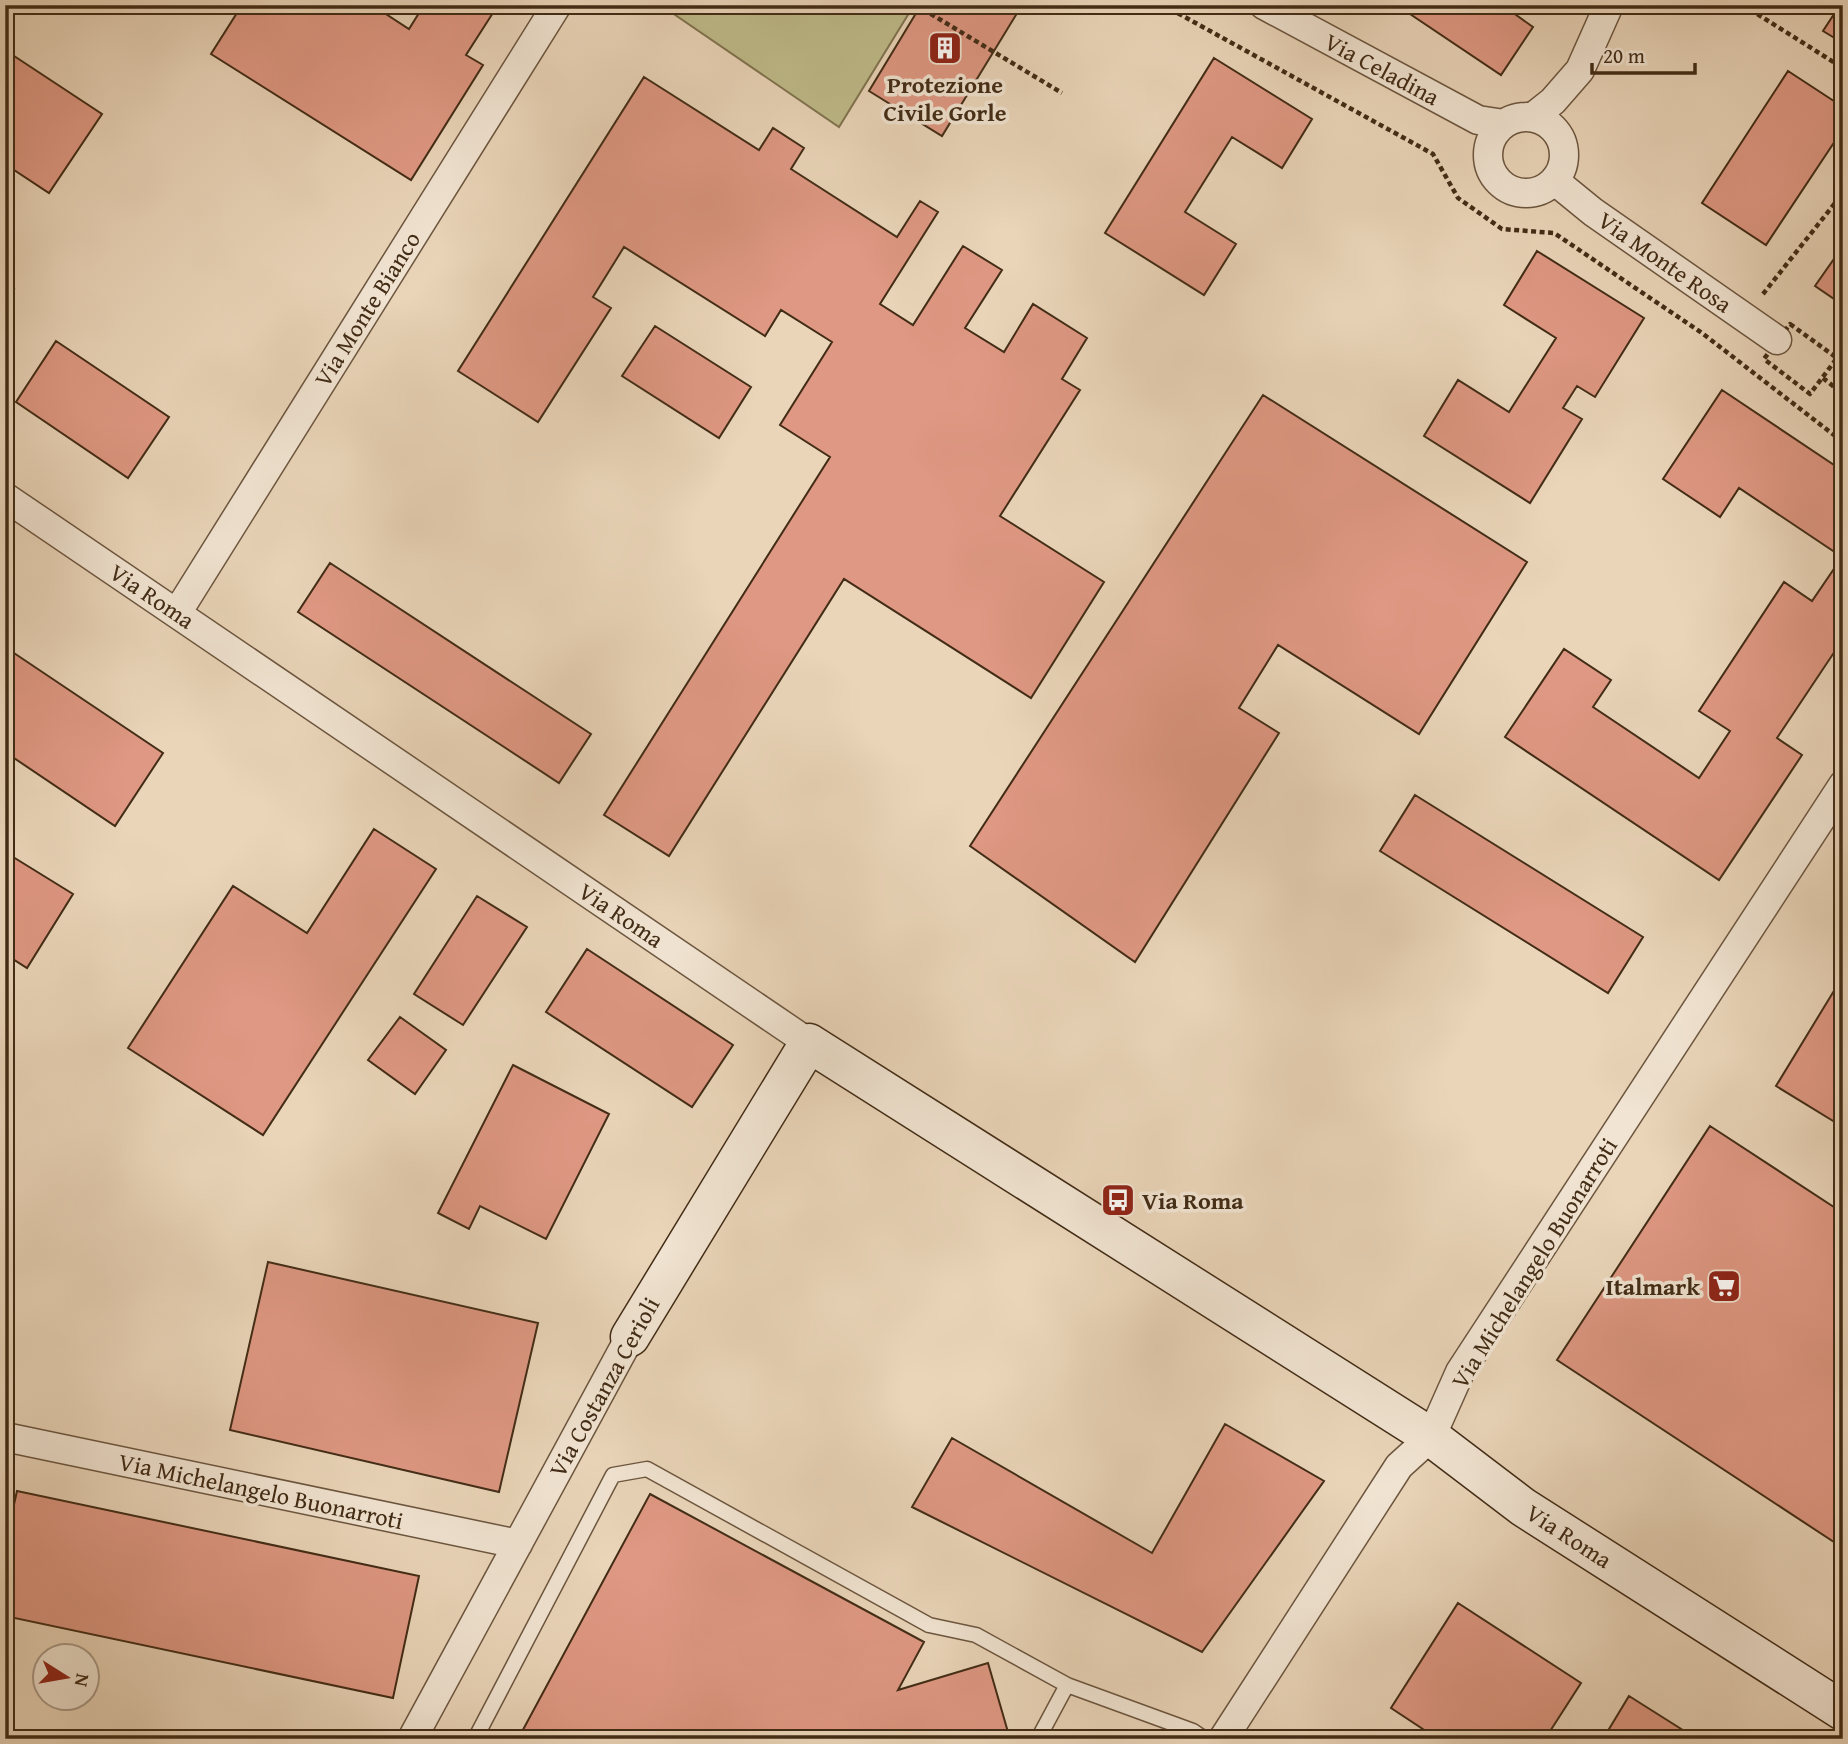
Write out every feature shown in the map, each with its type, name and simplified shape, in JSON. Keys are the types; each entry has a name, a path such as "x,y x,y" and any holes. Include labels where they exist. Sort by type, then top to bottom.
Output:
{"street":[{"name":"Via Monte Bianco","path":"177,612 557,5"},
{"name":"Via Celadina","path":"1264,5 1478,120 1504,124"},
{"path":"1532,117 1553,127 1563,148 1564,159 1555,181 1544,189 1531,193 1517,192 1504,186 1492,173 1488,155 1493,138 1504,124 1513,119 1532,117 1553,101 1580,70 1609,5"},
{"name":"Via Monte Rosa","path":"1555,181 1593,212 1782,326"},
{"name":"Via Roma","path":"5,497 809,1043 1431,1437 1523,1507 1843,1711"},
{"name":"Via Michelangelo Buonarroti","path":"1223,1739 1399,1466 1431,1437 1461,1372 1843,785"},
{"name":"Via Costanza Cerioli","path":"412,1739 630,1337 809,1043"},
{"name":"Via Michelangelo Buonarroti","path":"5,1437 518,1544"}],"lane":[{"path":"475,1739 613,1475 647,1469 929,1625 976,1635 1067,1685 1193,1731 1205,1739"},
{"path":"1038,1739 1067,1685"}],"path":[{"path":"916,5 1062,93"},
{"path":"1163,5 1433,154 1458,198 1502,229 1555,233 1702,333 1843,442"},
{"path":"1743,5 1843,68"},
{"name":"Via Monte Rosa","path":"1759,299 1843,193"},
{"path":"1823,377 1843,394"}],"shaded area":[{"path":"667,5 914,5 839,127 665,8"}],"building":[{"path":"242,5 372,5 409,29 424,5 498,5 466,55 483,65 411,180 211,54"},
{"name":"Protezione Civile Gorle","path":"921,5 1022,5 942,136 869,91"},
{"path":"1416,5 1502,5 1533,27 1501,75 1410,14"},
{"path":"1840,5 1843,5 1843,43 1823,31"},
{"path":"5,50 102,114 49,193 5,164"},
{"path":"1214,58 1312,119 1282,168 1232,137 1185,212 1236,244 1204,295 1105,233"},
{"path":"1788,71 1843,107 1843,129 1766,245 1702,203"},
{"path":"644,77 759,150 773,128 804,148 791,169 897,237 920,201 938,212 880,304 913,325 963,246 1002,270 965,328 1004,352 1033,304 1087,338 1062,379 1080,390 1000,516 1104,582 1031,698 844,579 669,856 604,815 830,457 780,425 832,342 781,310 765,336 624,247 593,297 611,308 538,422 458,371"},
{"path":"1843,246 1843,305 1815,286"},
{"path":"1537,251 1644,318 1595,397 1577,386 1563,408 1582,419 1530,503 1424,436 1458,380 1509,412 1556,338 1504,305"},
{"path":"5,283 14,289 5,301"},
{"path":"655,326 751,387 719,438 622,376"},
{"path":"56,341 169,417 128,478 16,402"},
{"path":"1722,390 1843,471 1843,639 1777,738 1802,755 1719,880 1505,737 1564,649 1611,680 1593,707 1699,778 1730,731 1699,711 1784,582 1812,601 1842,557 1739,488 1720,517 1663,479"},
{"path":"1263,395 1527,562 1419,734 1278,645 1239,708 1279,733 1135,962 970,846"},
{"path":"330,563 591,734 559,783 298,612"},
{"path":"5,647 163,753 115,826 5,752"},
{"path":"1415,795 1643,937 1608,993 1380,851"},
{"path":"374,829 436,869 263,1135 128,1048 233,886 307,933"},
{"path":"5,852 73,894 27,968 5,954"},
{"path":"477,896 527,927 463,1025 414,994"},
{"path":"587,949 733,1045 692,1107 546,1012"},
{"path":"1843,976 1843,1127 1776,1086"},
{"path":"400,1017 446,1050 415,1094 368,1060"},
{"path":"513,1065 609,1114 546,1239 480,1206 469,1229 438,1213"},
{"name":"Italmark","path":"1710,1126 1843,1213 1843,1548 1557,1360"},
{"path":"268,1262 538,1323 499,1492 230,1430"},
{"path":"1225,1424 1324,1481 1202,1652 912,1507 952,1438 1152,1553"},
{"path":"17,1491 419,1576 393,1698 5,1616 5,1545"},
{"path":"650,1494 924,1642 898,1690 988,1663 1010,1739 518,1739"},
{"path":"1458,1603 1581,1683 1545,1739 1438,1739 1391,1708"},
{"path":"1629,1696 1697,1739 1603,1739"}],"place":[{"name":"Protezione Civile Gorle","path":"945,48"},
{"name":"Via Roma","path":"1118,1200"},
{"name":"Italmark","path":"1724,1286"}]}
